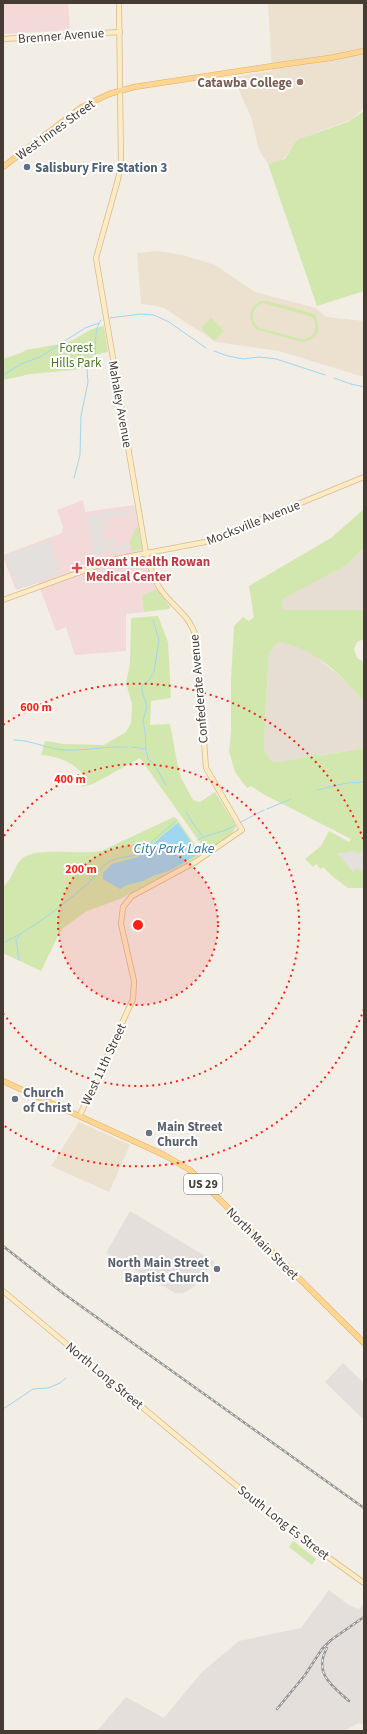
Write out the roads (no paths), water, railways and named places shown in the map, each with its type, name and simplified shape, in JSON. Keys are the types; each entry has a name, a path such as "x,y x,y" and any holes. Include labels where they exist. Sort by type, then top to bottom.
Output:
{"main road":[{"name":"West Innes Street","path":"3,167 82,106 120,90 364,52"},
{"name":"North Main Street","path":"3,1081 164,1154 190,1170 364,1343"}],"street":[{"name":"Mahaley Avenue","path":"119,3 121,166 96,258 146,553"},
{"name":"Brenner Avenue","path":"3,39 120,32"},
{"name":"Mocksville Avenue","path":"3,600 116,559 205,542 364,477"},
{"name":"Confederate Avenue","path":"121,921 123,907 130,898 197,861 242,830 206,768 196,638 193,627 160,588 152,572 146,553"},
{"name":"West 11th Street","path":"80,1115 133,999 134,981 121,921"},
{"name":"North Long Street","path":"3,1291 153,1414 205,1460"},
{"name":"South Long Es Street","path":"205,1460 286,1526 364,1583"}],"water":[{"name":"City Park Lake","path":"178,823 197,851 197,855 169,871 155,875 143,881 127,885 120,889 103,879 103,873 112,864 137,857 144,853"}],"waterway":[{"path":"110,318 141,314 154,315 169,322 206,348"},
{"path":"95,355 96,332 101,320"},
{"path":"3,375 21,364 40,357 85,328 99,323"},
{"path":"214,351 243,359 259,357 276,359 325,375"},
{"path":"74,478 80,455 81,416 88,382 87,370 93,359"},
{"path":"334,378 364,387"},
{"path":"146,749 143,720 147,707 142,686 149,680 154,672 159,640 153,620"},
{"path":"14,740 27,741 64,750 127,747"},
{"path":"132,747 146,749 148,759 154,764 166,785"},
{"path":"317,790 347,783 364,782"},
{"path":"267,809 291,799"},
{"path":"241,822 264,810"},
{"path":"186,812 203,836"},
{"path":"3,943 35,925 75,895 107,863 118,858 136,855 176,821"},
{"path":"198,840 234,826"},
{"path":"19,960 16,940 21,933"},
{"path":"3,1409 33,1389 48,1388 60,1383 66,1378"}],"railway":[{"path":"3,1246 64,1294 364,1508"},
{"path":"277,1709 305,1675 322,1649 331,1640 364,1617"},
{"path":"327,1648 323,1657 323,1672 336,1690 349,1701"}],"place":[{"name":"Catawba College","path":"300,82"},
{"name":"Salisbury Fire Station 3","path":"27,167"},
{"name":"Novant Health Rowan Medical Center","path":"77,568"},
{"name":"Church of Christ","path":"15,1099"},
{"name":"Main Street Church","path":"149,1133"},
{"name":"North Main Street Baptist Church","path":"217,1269"}],"park label":[{"name":"Forest Hills Park","path":"76,354"}]}
